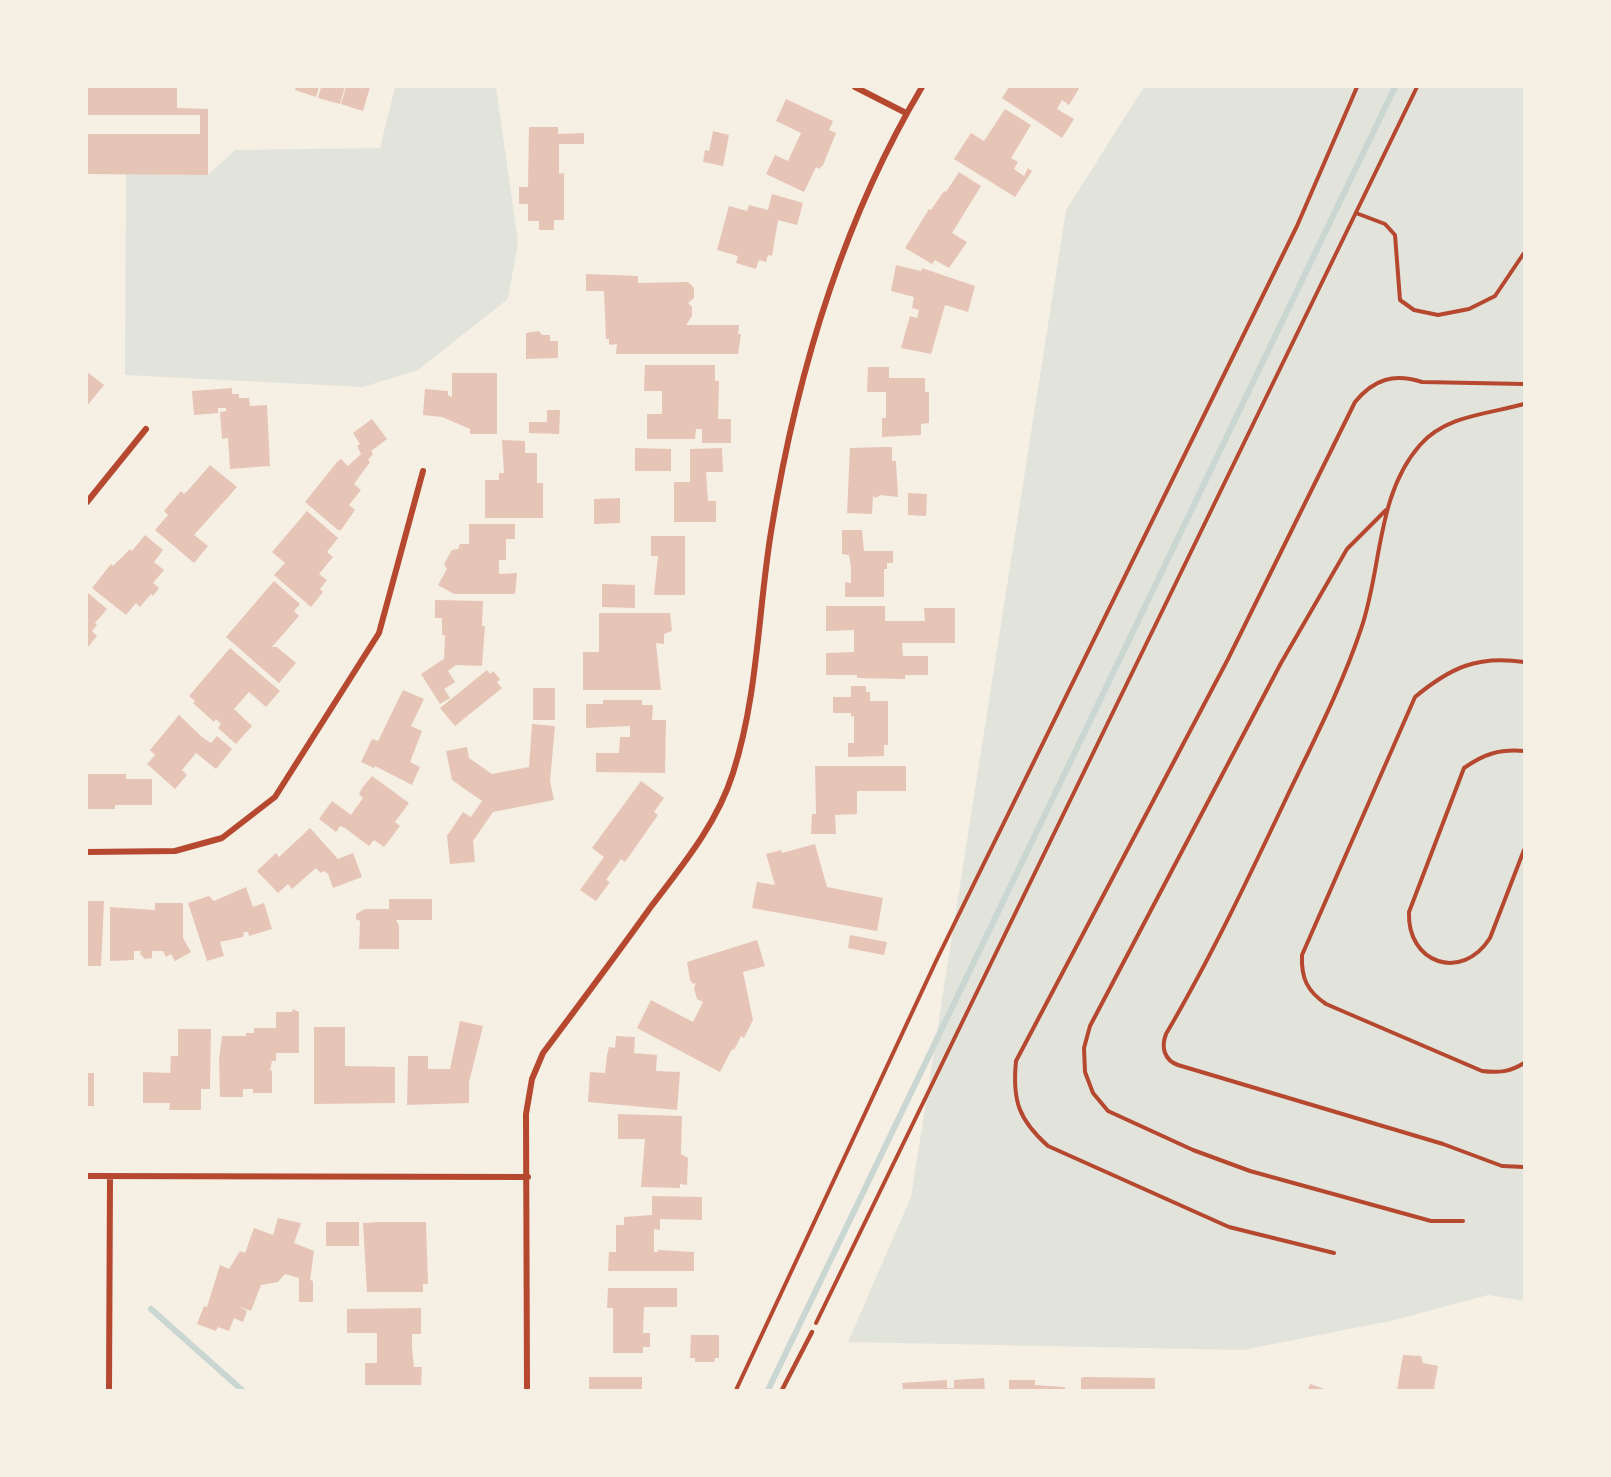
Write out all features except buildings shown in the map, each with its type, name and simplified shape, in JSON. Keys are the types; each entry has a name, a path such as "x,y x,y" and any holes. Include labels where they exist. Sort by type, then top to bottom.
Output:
{"street":[{"path":"855,87 906,113"},
{"path":"527,1390 528,1098 532,1079 543,1053 685,863 713,820 733,775 753,683 770,534 805,368 830,288 856,221 906,113 922,87"},
{"path":"87,502 146,429"},
{"path":"87,852 175,851 222,838 276,797 379,633 423,471"},
{"path":"87,1176 528,1177"},
{"path":"109,1390 110,1176"}],"lane":[{"path":"782,1390 812,1332"}],"path":[{"path":"736,1390 937,959 1297,226 1357,87"},
{"path":"812,1332 1417,87"},
{"path":"1356,213 1385,224 1395,235 1400,300 1414,310 1437,315 1469,309 1495,296 1524,253"},
{"path":"1334,1252 1229,1227 1048,1146 1030,1130 1018,1109 1013,1085 1016,1061 1228,659 1355,402 1377,381 1392,377 1407,377 1422,382 1524,384"},
{"path":"1524,404 1468,417 1442,427 1421,443 1405,465 1387,509 1362,627 1339,687 1231,915 1166,1034 1163,1046 1168,1058 1178,1065 1443,1144 1502,1166 1524,1167"},
{"path":"1387,509 1347,549 1281,663 1090,1026 1084,1048 1084,1072 1093,1093 1108,1111 1193,1150 1250,1172 1431,1221 1463,1221"},
{"path":"1524,662 1501,659 1469,663 1440,676 1415,697 1302,955 1301,970 1305,984 1314,996 1326,1004 1482,1071 1496,1073 1510,1070 1524,1063"},
{"path":"1524,751 1503,750 1482,755 1464,768 1409,912 1413,940 1420,951 1432,959 1452,963 1472,958 1482,950 1490,938 1524,850"}],"shaded area":[{"path":"395,87 496,87 518,242 508,299 418,370 363,387 125,375 126,174 208,175 235,150 380,148"},
{"path":"1144,87 1524,87 1524,1301 1488,1295 1395,1320 1243,1350 848,1342 911,1197 1066,210"}],"waterway":[{"path":"768,1390 1395,87"},
{"path":"151,1309 242,1390"}]}
